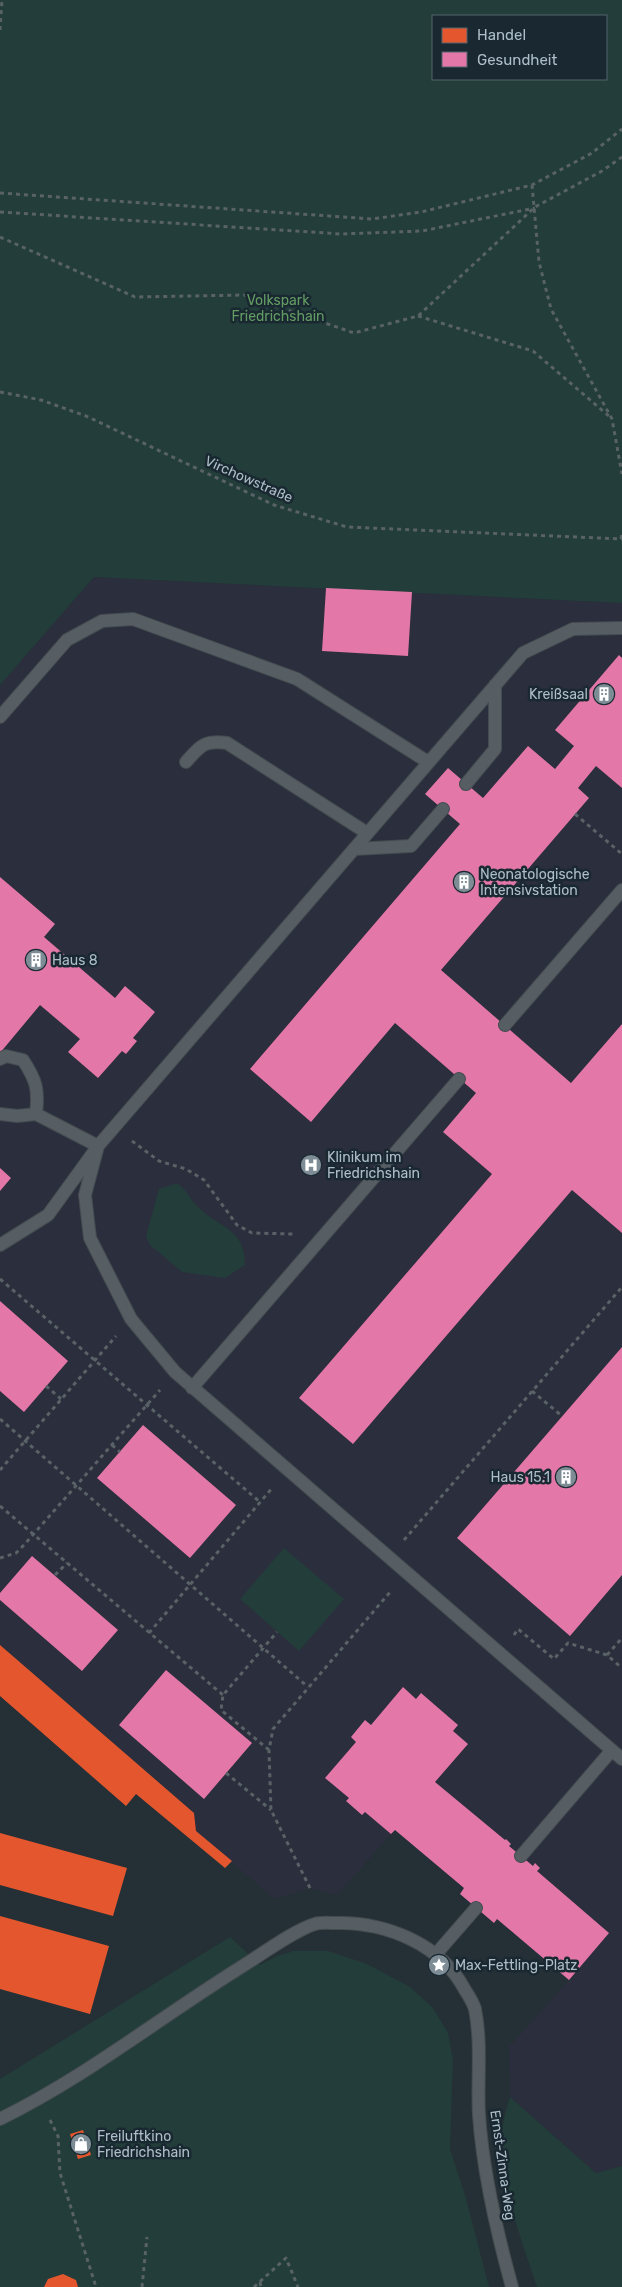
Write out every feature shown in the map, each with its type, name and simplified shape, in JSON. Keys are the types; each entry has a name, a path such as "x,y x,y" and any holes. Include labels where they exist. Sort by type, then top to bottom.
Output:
{"lane":[{"path":"0,717 67,640 102,621 133,619 297,679 428,762"},
{"path":"0,1244 48,1215 98,1146 523,653 573,629 622,628"},
{"path":"466,784 495,749 495,685"},
{"path":"186,762 200,746 213,741 227,743 368,833"},
{"path":"354,849 411,846 443,809"},
{"path":"505,1025 622,890"},
{"path":"0,1059 6,1056 23,1060 34,1076 38,1093 36,1114"},
{"path":"192,1388 459,1079"},
{"path":"0,1114 17,1116 36,1114 98,1146"},
{"path":"98,1146 84,1195 90,1238 131,1319 175,1372 617,1755 521,1856"},
{"path":"436,1954 476,1908"},
{"name":"Ernst-Zinna-Weg","path":"0,2119 38,2100 91,2067 205,1990 316,1924 359,1923 414,1940 436,1954 459,1978 475,2007 480,2116 491,2196 502,2253 512,2287"}],"path":[{"path":"0,30 2,0"},
{"path":"0,193 372,219 421,212 532,184 592,153 622,129"},
{"path":"0,237 135,297 244,295 354,333 418,316 535,207 602,171 622,157"},
{"path":"532,184 539,262 551,309 612,419 622,474"},
{"path":"0,212 340,234 422,231 535,207"},
{"path":"418,316 533,351 612,419"},
{"name":"Virchowstraße","path":"0,392 41,400 86,416 274,505 347,527 621,539"},
{"path":"616,444 622,443"},
{"path":"621,539 622,532"},
{"path":"575,814 622,854"},
{"path":"114,1128 159,1161 186,1169 204,1180 237,1225 252,1232 324,1235"},
{"path":"0,1279 260,1502"},
{"path":"388,1558 622,1287"},
{"path":"0,1470 131,1319"},
{"path":"0,1558 16,1552 34,1534 175,1372"},
{"path":"46,1386 61,1399"},
{"path":"532,1391 562,1416"},
{"path":"0,1419 191,1583 308,1687"},
{"path":"112,1445 120,1452"},
{"path":"149,1633 287,1470"},
{"path":"0,1506 223,1695"},
{"path":"55,1576 67,1563"},
{"path":"271,1810 269,1750 273,1729 406,1573"},
{"path":"499,1653 518,1629 554,1659 568,1643 607,1655 622,1668"},
{"path":"269,1750 221,1710 223,1695 278,1632"},
{"path":"607,1655 622,1638"},
{"path":"226,1773 271,1810 310,1888"},
{"path":"58,2136 60,2173 96,2287"},
{"path":"142,2287 147,2237"},
{"path":"254,2287 286,2258 298,2287"},
{"path":"260,2282 262,2287"}],"shaded area":[{"name":"Klinikum im Friedrichshain","path":"94,577 622,603 622,2166 596,2173 510,2097 509,2047 569,1980 497,1919 494,1923 460,1894 463,1888 395,1830 337,1895 310,1888 274,1899 196,1831 194,1813 0,1645 0,685"}],"green space":[{"name":"Volkspark Friedrichshain","path":"0,0 622,0 622,603 94,577 0,685"},
{"path":"177,1183 197,1206 235,1235 244,1252 245,1265 225,1278 182,1272 150,1245 146,1236 159,1189"},
{"path":"284,1548 344,1599 299,1651 240,1599"},
{"path":"230,1937 260,1965 277,1956 294,1951 328,1951 367,1964 410,1987 433,2008 448,2033 453,2060 450,2149 465,2195 489,2287 0,2287 0,2079"},
{"path":"510,2097 596,2173 622,2166 622,2287 537,2287 514,2216 502,2161 502,2131"}],"building: Handel":[{"path":"0,1645 194,1813 196,1831 232,1861 225,1868 136,1794 126,1806 0,1696"},
{"path":"0,1833 127,1868 113,1916 0,1885"},
{"path":"0,1916 109,1946 90,2014 0,1989"},
{"name":"Freiluftkino Friedrichshain","path":"83,2130 91,2155 78,2159 70,2134"},
{"path":"63,2274 76,2280 78,2287 44,2287 48,2279"}],"building: Gesundheit":[{"path":"326,588 412,592 408,656 322,651"},
{"path":"619,655 622,658 622,788 596,766 578,788 589,798 441,970 571,1083 622,1024 622,1233 572,1190 353,1444 299,1398 492,1174 443,1132 476,1093 395,1023 311,1122 250,1069 460,824 425,794 448,768 483,798 528,746 555,769 574,746 555,730"},
{"name":"Haus 8","path":"0,877 55,924 44,937 115,998 125,986 155,1012 133,1038 137,1041 126,1054 122,1051 98,1078 68,1052 80,1039 40,1005 0,1053"},
{"path":"0,1168 11,1178 0,1191"},
{"path":"0,1301 68,1361 24,1412 0,1391"},
{"name":"Haus 15.1","path":"622,1347 622,1575 570,1636 457,1538"},
{"path":"143,1425 236,1505 190,1558 97,1478"},
{"path":"32,1556 118,1630 82,1671 0,1600 0,1593"},
{"path":"166,1670 252,1743 204,1799 119,1725"},
{"path":"403,1687 416,1699 421,1693 458,1725 453,1731 468,1744 435,1782 506,1839 511,1844 509,1846 533,1866 535,1863 540,1868 537,1871 609,1933 569,1980 497,1919 494,1923 460,1894 464,1888 395,1830 391,1834 365,1812 362,1815 346,1801 349,1798 325,1778 356,1742 351,1737 365,1720 371,1725"}],"place":[{"name":"Kreißsaal","path":"604,694"},
{"name":"Neonatologische Intensivstation","path":"464,882"},
{"name":"Haus 8","path":"36,960"},
{"name":"Klinikum im Friedrichshain","path":"311,1165"},
{"name":"Haus 15.1","path":"566,1477"},
{"name":"Max-Fettling-Platz","path":"439,1965"},
{"name":"Freiluftkino Friedrichshain","path":"81,2144"}]}
